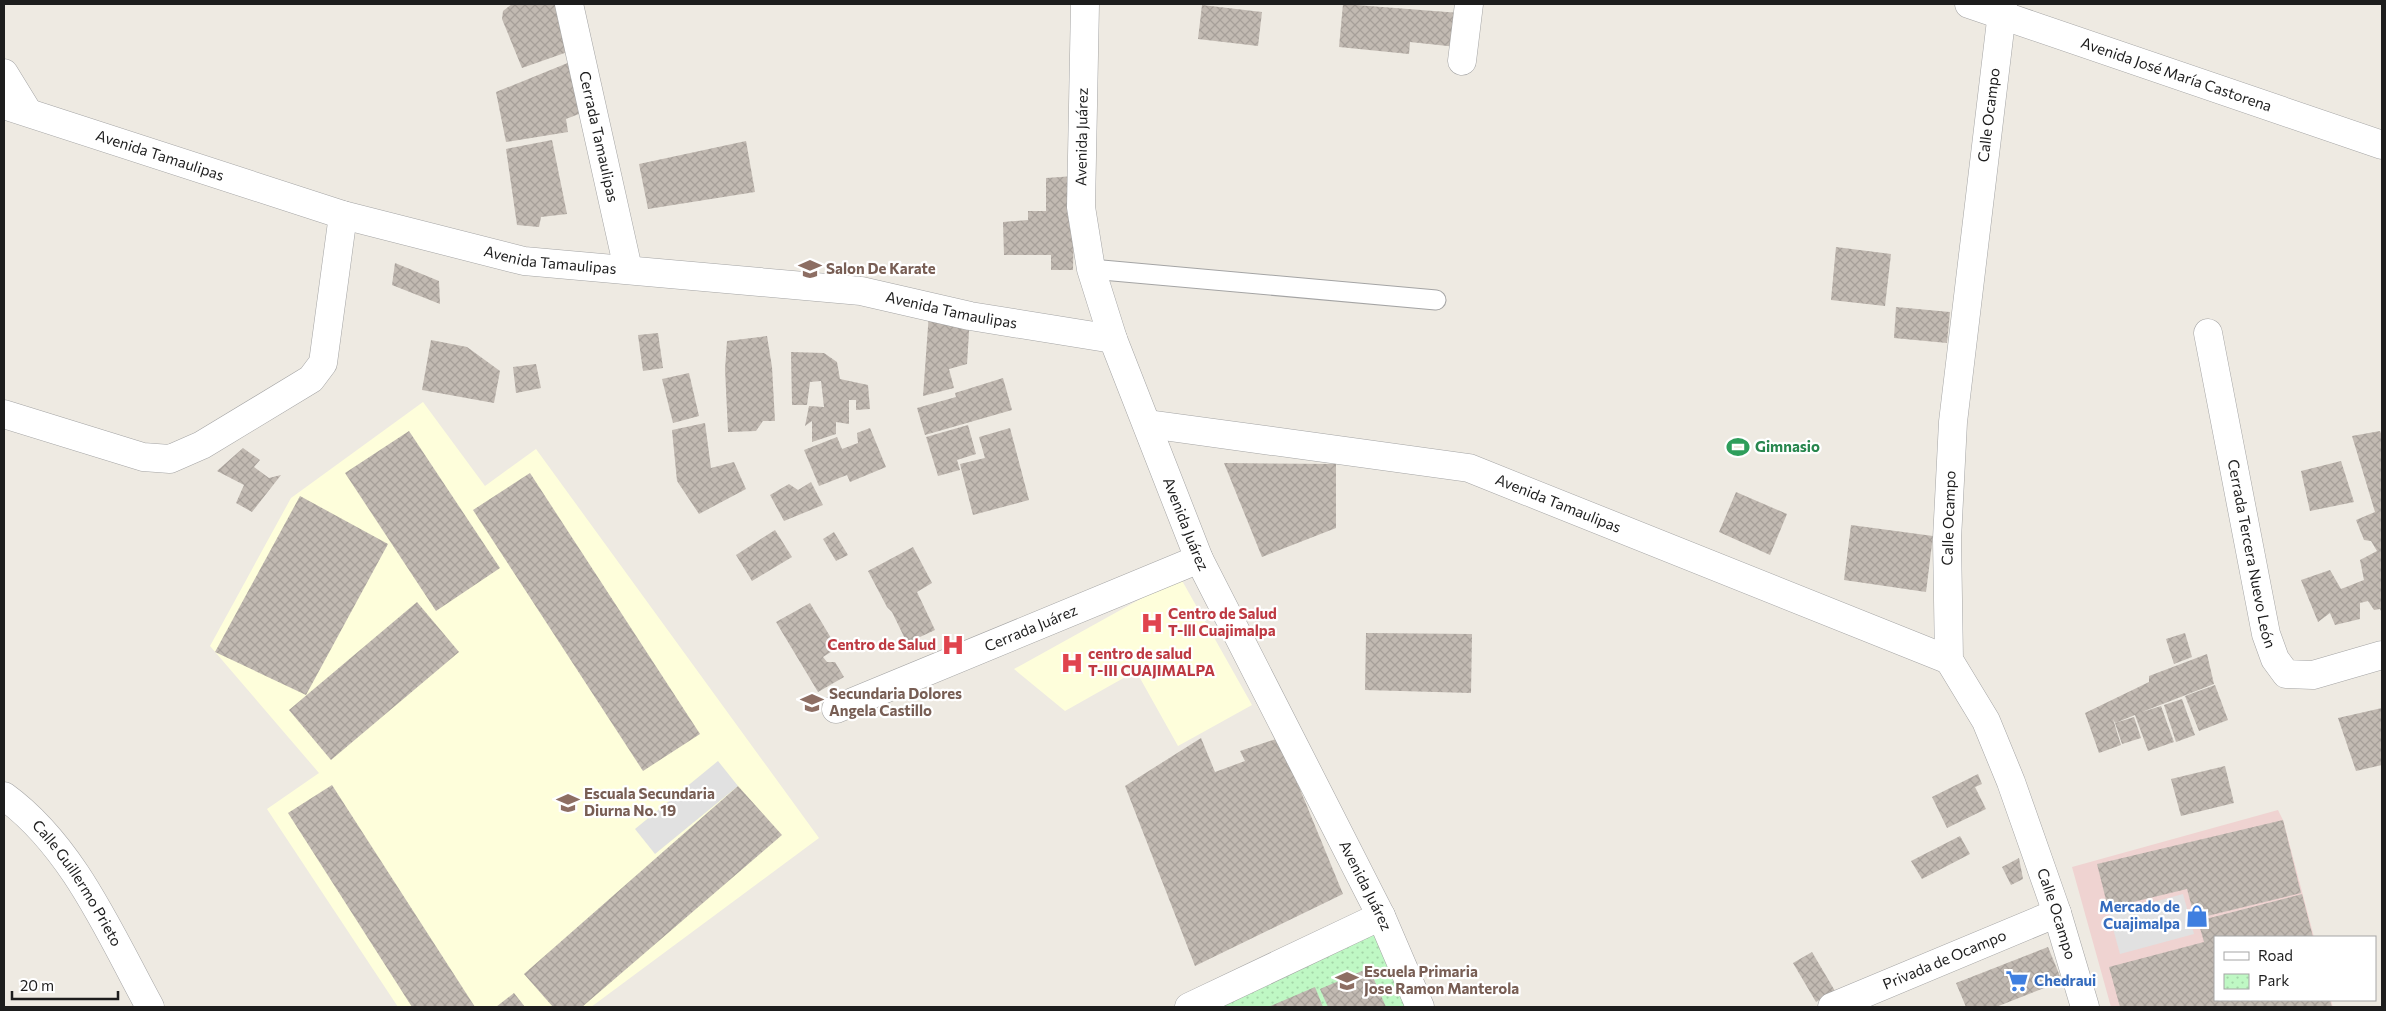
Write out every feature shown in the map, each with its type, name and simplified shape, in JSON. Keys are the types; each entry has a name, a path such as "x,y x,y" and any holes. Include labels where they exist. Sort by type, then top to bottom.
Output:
{"street":[{"name":"Cerrada Tamaulipas","path":"569,4 628,269"},
{"name":"Avenida Juárez","path":"1085,4 1081,207 1090,270 1112,340 1148,424 1199,559 1381,916 1420,1007"},
{"path":"1462,61 1469,4"},
{"name":"Avenida José María Castorena","path":"1969,4 2002,10 2382,145"},
{"name":"Calle Ocampo","path":"2002,10 1953,422 1947,539 1949,660 1986,721 2011,782 2057,912 2085,1007"},
{"path":"4,73 16,109"},
{"name":"Avenida Tamaulipas","path":"16,109 343,215 524,261 861,291 970,316 1112,340"},
{"path":"4,414 143,457 170,459 202,445 311,379 323,362 343,215"},
{"name":"Cerrada Tercera Nuevo León","path":"2208,333 2266,634 2275,659 2286,674 2313,675 2382,655"},
{"name":"Avenida Tamaulipas","path":"1148,424 1469,468 1949,660"},
{"name":"Cerrada Juárez","path":"836,708 1199,559"},
{"name":"Calle Guillermo Prieto","path":"4,796 27,815 78,877 150,1007"},
{"name":"Privada de Ocampo","path":"1832,1007 2057,912"},
{"path":"1189,1007 1381,916"}],"lane":[{"path":"1090,270 1436,300"}],"shaded area":[{"path":"423,402 485,486 536,449 819,838 591,1007 398,1007 267,809 319,773 210,646 291,498"},
{"name":"Centro de Salud T-lll Cuajimalpa","path":"1180,577 1252,705 1178,746 1136,671 1065,711 1014,669"},
{"path":"718,761 738,786 655,854 635,829"},
{"name":"Mercado de Cuajimalpa","path":"2278,810 2283,820 2314,936 2214,936 2214,1001 2331,1001 2333,1007 2111,1007 2072,867"},
{"path":"2183,894 2194,934 2120,954 2109,914"}],"green space":[{"path":"1370,921 1406,1007 1205,1007"}],"building":[{"path":"512,4 559,4 576,49 522,68 502,19 503,11"},
{"path":"1343,4 1460,13 1457,47 1410,42 1409,54 1339,47"},
{"path":"1202,5 1262,12 1258,46 1198,39"},
{"path":"575,60 589,110 566,119 568,132 506,142 496,92"},
{"path":"552,140 567,214 541,217 539,227 517,225 506,149"},
{"path":"746,141 755,192 648,209 639,164"},
{"path":"1075,176 1073,270 1051,270 1051,255 1004,255 1003,222 1028,220 1028,211 1046,211 1046,178"},
{"path":"1836,247 1891,254 1885,306 1831,300"},
{"path":"395,263 439,281 440,304 392,285"},
{"path":"1896,307 1950,312 1947,343 1894,338"},
{"path":"929,313 970,316 967,364 949,369 954,388 923,396"},
{"path":"658,333 663,368 643,371 638,335"},
{"path":"767,336 772,367 775,421 763,421 756,431 728,432 725,369 727,341"},
{"path":"431,340 467,347 500,371 494,403 422,390"},
{"path":"791,352 824,353 837,362 840,379 868,385 870,409 856,410 856,400 849,400 849,424 836,422 836,434 812,442 812,421 805,426 809,406 824,407 821,381 810,382 807,405 792,405"},
{"path":"536,364 541,388 516,393 513,367"},
{"path":"689,373 699,416 673,423 662,379"},
{"path":"1003,378 1012,410 925,435 917,408 956,397 955,393"},
{"path":"705,423 711,468 734,462 746,489 699,514 677,481 672,430"},
{"path":"968,425 976,454 957,460 960,470 938,476 926,437"},
{"path":"870,428 886,467 850,482 847,475 819,486 804,450 837,437 842,449 858,443 857,433"},
{"path":"1010,428 1029,500 973,515 960,464 985,458 979,437"},
{"path":"409,431 500,568 436,611 345,473"},
{"path":"2380,431 2382,436 2382,613 2380,609 2374,610 2368,601 2360,603 2360,619 2335,625 2330,613 2318,622 2301,580 2330,570 2341,589 2364,580 2360,560 2377,551 2371,541 2364,540 2356,520 2375,512 2352,436"},
{"path":"243,448 260,460 254,467 269,478 281,475 252,512 236,503 244,485 217,471"},
{"path":"2341,461 2354,502 2310,511 2301,471"},
{"path":"1224,463 1336,464 1336,528 1262,557"},
{"path":"530,473 700,734 643,771 473,510"},
{"path":"811,482 823,505 784,521 770,495 789,484 798,490"},
{"path":"1736,492 1787,514 1770,555 1719,532"},
{"path":"300,496 388,544 306,695 215,652"},
{"path":"1851,525 1933,536 1926,592 1844,580"},
{"path":"775,530 792,557 752,581 736,555"},
{"path":"834,532 848,555 836,561 823,539"},
{"path":"913,547 932,583 917,592 935,630 907,643 892,612 887,607 868,571"},
{"path":"417,602 459,652 331,760 289,710"},
{"path":"810,603 837,648 823,657 827,662 835,662 844,677 818,692 776,622"},
{"path":"1366,633 1472,634 1471,693 1365,690"},
{"path":"2185,633 2192,657 2174,664 2166,639"},
{"path":"2207,654 2214,684 2142,712 2161,706 2174,742 2148,751 2135,715 2115,723 2113,719 2121,745 2099,753 2085,713 2149,682 2149,676"},
{"path":"2215,685 2228,720 2199,731 2185,696"},
{"path":"2182,699 2195,735 2176,742 2164,705"},
{"path":"2382,708 2382,765 2356,771 2338,718"},
{"path":"2134,717 2141,738 2122,744 2115,723"},
{"path":"1201,738 1215,772 1245,761 1240,751 1279,738 1343,894 1195,966 1125,786"},
{"path":"2225,766 2234,803 2181,816 2171,779"},
{"path":"1978,774 1982,784 1975,787 1986,809 1947,828 1932,797"},
{"path":"332,785 475,1007 412,1007 288,813"},
{"path":"738,786 782,835 582,1007 553,1007 524,974"},
{"path":"2283,820 2301,893 2195,919 2187,889 2108,908 2097,864"},
{"path":"1960,836 1970,854 1922,879 1911,861"},
{"path":"2019,858 2023,879 2011,885 2002,867"},
{"path":"2302,894 2313,936 2214,936 2214,1001 2330,1001 2332,1007 2120,1007 2109,967 2204,942 2198,921"},
{"path":"2048,947 2062,981 1996,1007 1966,1007 1956,983"},
{"path":"1812,952 1835,991 1816,1002 1793,963"},
{"path":"1369,968 1386,1007 1328,1007 1320,989"},
{"path":"1315,987 1323,1007 1268,1007"},
{"path":"514,993 525,1007 496,1007"}],"place":[{"name":"Salon De Karate","path":"810,269"},
{"name":"Gimnasio","path":"1738,447"},
{"name":"Centro de Salud T-lll Cuajimalpa","path":"1152,623"},
{"name":"Centro de Salud","path":"953,645"},
{"name":"centro de salud T-III CUAJIMALPA","path":"1072,663"},
{"name":"Secundaria Dolores Angela Castillo","path":"812,703"},
{"name":"Escuala Secundaria Diurna No. 19","path":"568,803"},
{"name":"Mercado de Cuajimalpa","path":"2197,916"},
{"name":"Escuela Primaria Jose Ramon Manterola","path":"1347,981"},
{"name":"Chedraui","path":"2017,981"}]}
